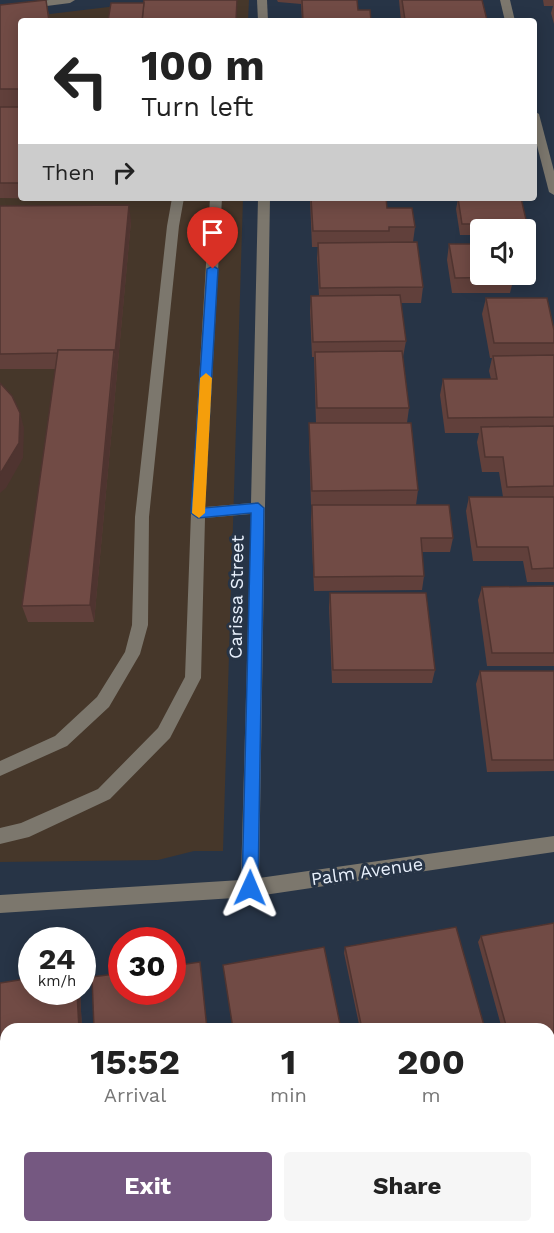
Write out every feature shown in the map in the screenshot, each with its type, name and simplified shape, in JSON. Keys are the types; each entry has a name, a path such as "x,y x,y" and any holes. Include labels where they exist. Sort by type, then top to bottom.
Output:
{"street":[{"path":"0,9 24,3 70,0"},
{"path":"262,0 263,18"},
{"path":"505,0 509,18"},
{"path":"537,126 554,192"},
{"path":"0,769 61,741 103,702 132,654 140,625 142,517 177,201"},
{"path":"0,836 23,831 104,794 164,733 194,678 198,513 216,201"},
{"name":"Carissa Street","path":"250,888 264,201"},
{"path":"198,513 258,508"},
{"name":"Palm Avenue","path":"0,904 250,888 554,844"}],"shaded area":[{"path":"167,0 249,0 248,18 18,18 18,201 243,201 223,851 194,851 158,860 0,862 0,20"}],"building":[{"path":"46,0 49,18 18,18 18,89 0,89 0,5"},
{"path":"144,0 237,0 236,18 142,18"},
{"path":"302,0 357,0 358,10 370,10 371,18 303,18"},
{"path":"402,0 482,0 486,18 405,18"},
{"path":"111,3 144,3 142,18 108,18"},
{"path":"0,107 18,107 18,183 0,183"},
{"path":"311,201 386,201 387,208 412,208 415,227 389,227 389,231 313,231"},
{"path":"458,201 522,201 526,219 470,219 470,224 462,224"},
{"path":"129,205 115,353 114,350 58,350 58,353 0,354 0,206"},
{"path":"417,242 423,287 320,288 318,243"},
{"path":"449,244 470,244 470,278 455,278"},
{"path":"400,295 406,341 313,342 311,296"},
{"path":"486,298 547,298 554,330 554,343 494,343"},
{"path":"58,350 114,350 90,605 22,606"},
{"path":"402,351 409,408 317,408 315,352"},
{"path":"554,355 554,417 448,418 443,379 497,379 493,356"},
{"path":"0,383 12,396 20,413 19,443 0,474"},
{"path":"309,423 411,423 418,490 312,491"},
{"path":"554,426 554,486 507,487 503,457 485,457 481,427"},
{"path":"469,497 554,497 554,568 532,569 528,547 477,547"},
{"path":"312,505 449,505 453,538 421,538 424,576 314,577"},
{"path":"554,586 554,653 492,653 482,587"},
{"path":"330,593 426,593 435,670 333,670"},
{"path":"480,671 554,671 554,760 492,760"},
{"path":"554,923 554,1023 505,1023 481,936"},
{"path":"456,927 483,1023 361,1023 345,947"},
{"path":"324,947 340,1023 232,1023 223,965"},
{"path":"200,962 206,1023 94,1023 96,976 108,975 108,1005 186,1005 186,964"},
{"path":"18,980 18,1005 78,1005 79,1023 0,1023 0,983"}],"slow traffic":[{"path":"199,513 206,378"}],"route":[{"path":"213,269 198,513 258,508 250,888"}]}
